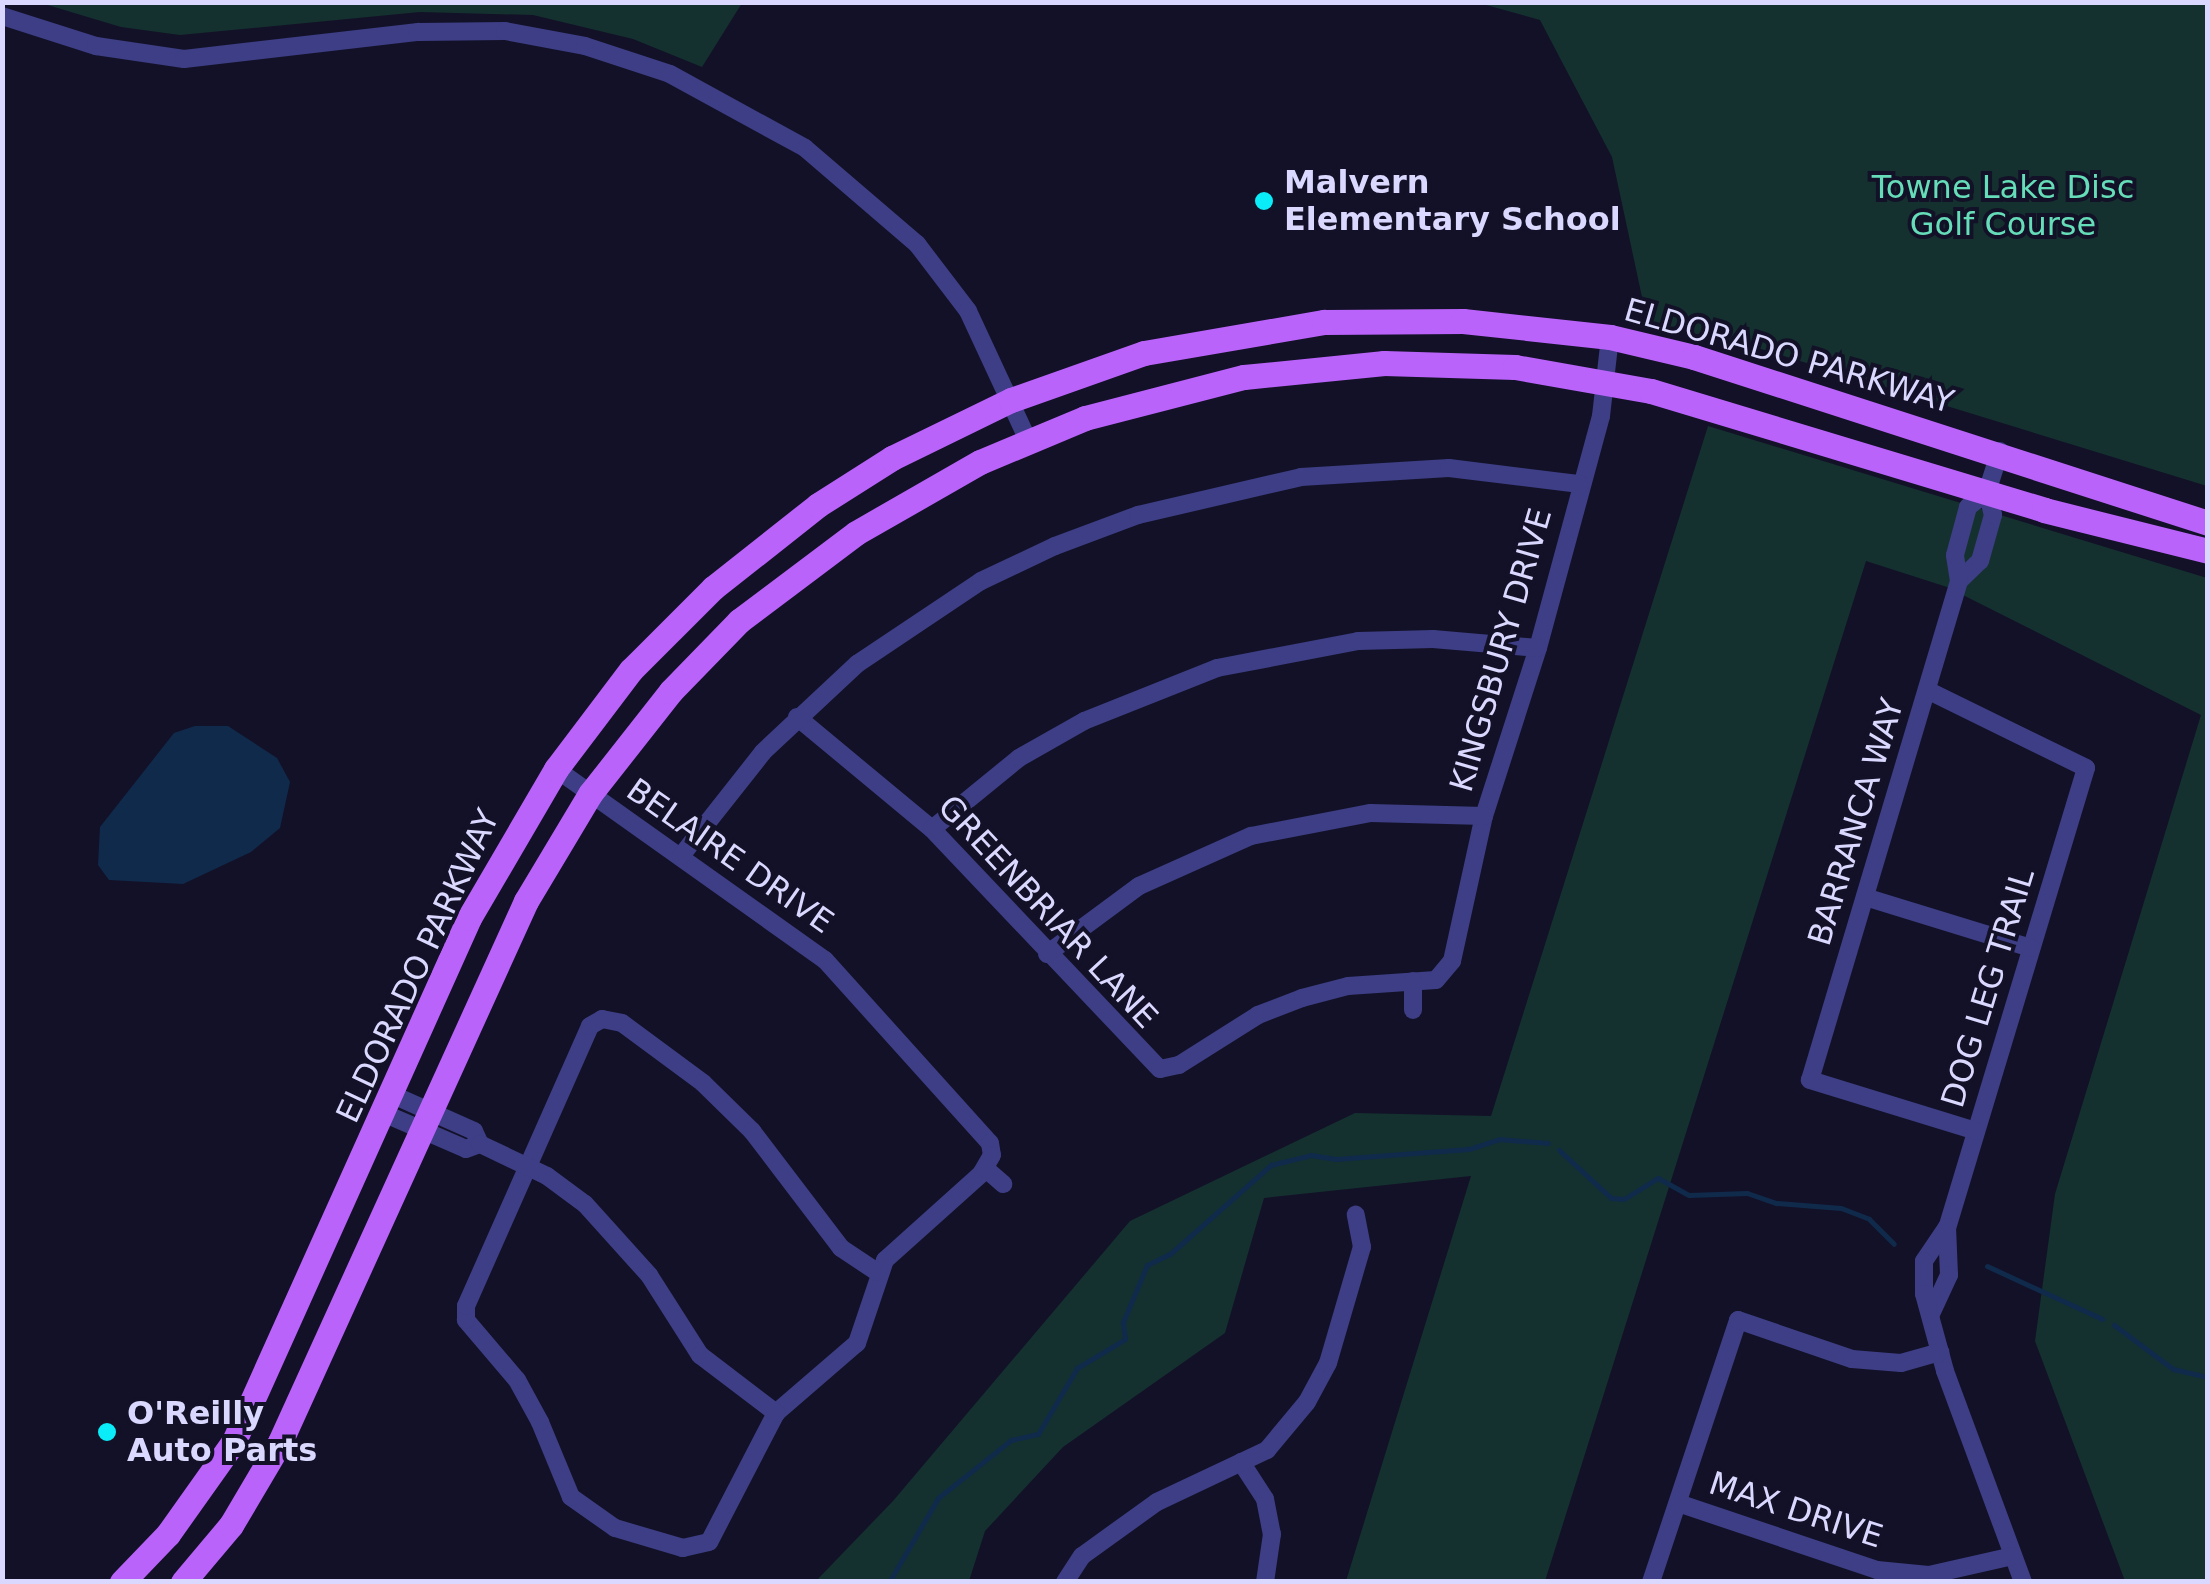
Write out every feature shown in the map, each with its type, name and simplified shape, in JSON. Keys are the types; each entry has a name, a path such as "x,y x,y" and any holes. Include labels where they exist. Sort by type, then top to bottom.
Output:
{"main road":[{"name":"ELDORADO PARKWAY","path":"122,1582 210,1479 263,1385 484,886 556,769 631,670 714,588 850,483 1011,400 1144,353 1324,322 1462,320 1610,337 2000,451 2208,523"},
{"path":"183,1582 230,1525 314,1376 526,900 590,794 671,690 740,621 912,496 1028,440 1147,398 1293,369 1432,362 1607,381 1987,492 2208,551"},
{"path":"714,588 740,621"},
{"path":"274,1359 314,1376"},
{"path":"230,1525 216,1514 212,1500 250,1440 263,1385"}],"street":[{"path":"2,16 96,46 184,59 418,32 505,31 585,46 670,74 791,140 887,215 968,311 1028,440"},
{"name":"KINGSBURY DRIVE","path":"1442,977 1469,897 1484,816 1538,648 1607,381 1610,337"},
{"name":"BARRANCA WAY","path":"1976,1131 1810,1080 1959,582 1955,554 1968,507 1987,492 2000,451"},
{"path":"682,856 797,717 857,664 981,581 1138,514 1286,480 1375,469 1466,470 1580,484"},
{"name":"BARRANCA WAY","path":"1959,582 1980,561 1994,515 1987,492"},
{"path":"932,829 1019,758 1084,720 1217,668 1358,641 1433,638 1538,648"},
{"name":"DOG LEG TRAIL","path":"1928,690 2086,768 1947,1226 1950,1275 1931,1314"},
{"name":"GREENBRIAR LANE","path":"797,717 932,829 1144,1057 1166,1070 1258,1015 1302,998 1442,977"},
{"name":"BELAIRE DRIVE","path":"556,769 761,909 881,1016 990,1143 986,1169"},
{"path":"1048,954 1138,886 1250,836 1371,812 1484,816"},
{"path":"1865,897 2030,948"},
{"path":"1413,981 1413,1010"},
{"path":"877,1272 841,1248 752,1131 704,1082 638,1033 602,1020 590,1026 524,1164 466,1306 466,1320 516,1380 571,1498 615,1528 683,1548 709,1542 776,1414 857,1343 877,1272 986,1169 1003,1184"},
{"path":"387,1104 426,1121 466,1149 480,1144 524,1164 585,1204 620,1237 700,1355 776,1414"},
{"path":"1065,1582 1071,1568 1111,1532 1195,1481 1267,1450 1286,1429 1328,1363 1362,1247 1356,1215"},
{"name":"DOG LEG TRAIL","path":"1947,1226 1931,1245 1921,1274 1940,1352 2022,1582"},
{"path":"1651,1582 1738,1320 1852,1359 1901,1362 1940,1352"},
{"path":"1241,1462 1265,1498 1272,1534 1266,1582"},
{"name":"MAX DRIVE","path":"1678,1503 1876,1570 1929,1575 2013,1556"}],"green space":[{"path":"41,3 742,3 702,67 633,39 533,15 420,12 180,35 121,27"},
{"name":"Towne Lake Disc Golf Course","path":"1479,3 2207,3 2207,486 1745,344 1648,325 1612,157 1540,20"},
{"path":"1708,426 2207,578 2207,1581 2125,1581 2035,1341 2055,1194 2201,715 1947,587 1866,561 1545,1581 1346,1581 1471,1176 1264,1198 1225,1333 1063,1447 985,1531 969,1581 815,1582 893,1501 1130,1221 1355,1113 1491,1116"}],"water":[{"path":"195,726 228,726 277,758 290,782 280,828 251,852 183,884 109,880 98,865 100,827 174,733"}],"waterway":[{"path":"889,1582 938,1498 1011,1440 1038,1434 1077,1368 1125,1339 1123,1322 1147,1265 1170,1254 1271,1165 1311,1155 1336,1159 1469,1149 1499,1139 1548,1143"},
{"path":"1559,1150 1611,1198 1624,1199 1658,1178 1689,1195 1747,1193 1776,1203 1841,1208 1869,1219 1894,1244"},
{"path":"1987,1266 2102,1319"},
{"path":"2114,1325 2173,1369 2208,1377"}],"place":[{"name":"Malvern Elementary School","path":"1264,201"},
{"name":"O'Reilly Auto Parts","path":"107,1432"}]}
